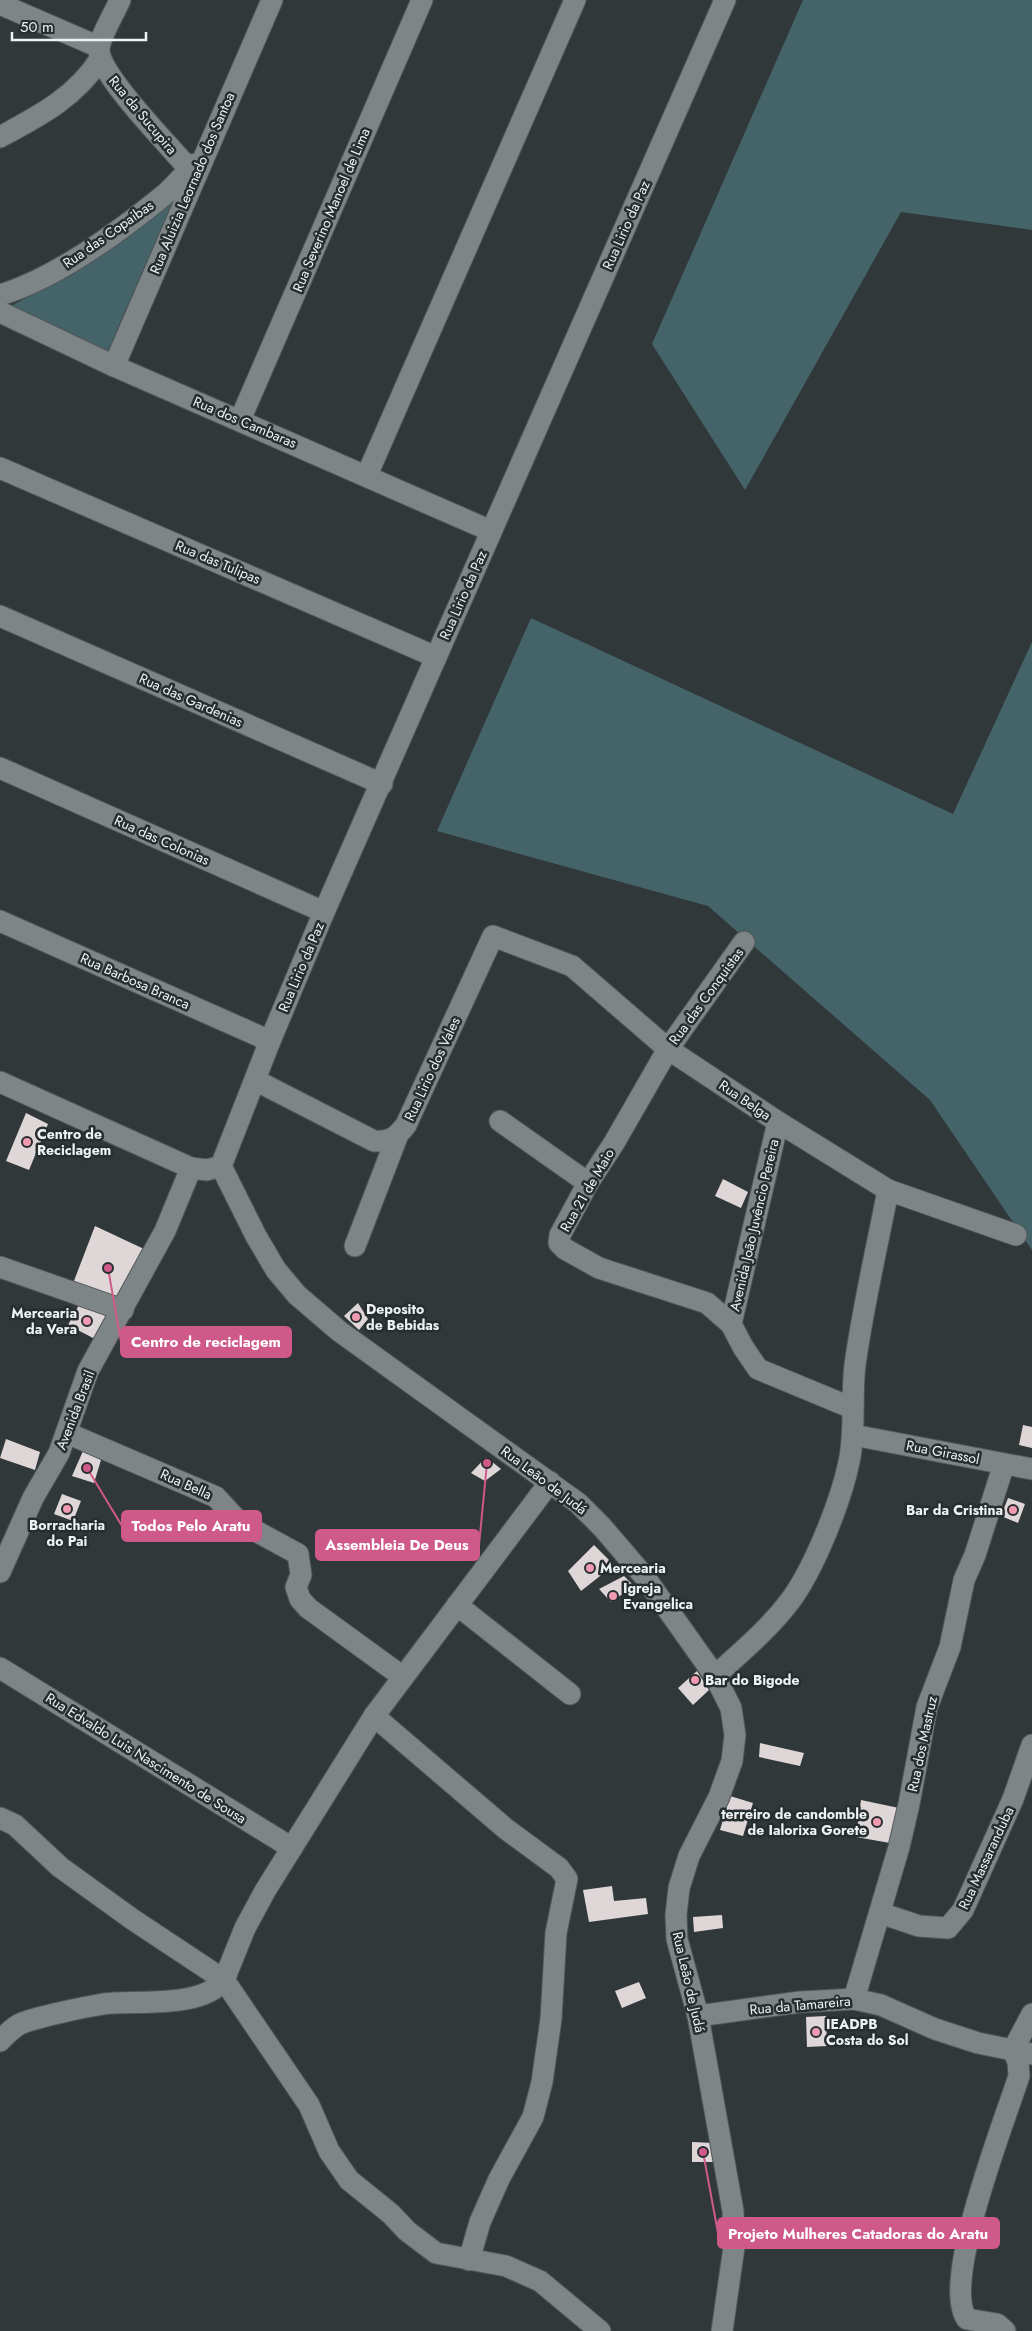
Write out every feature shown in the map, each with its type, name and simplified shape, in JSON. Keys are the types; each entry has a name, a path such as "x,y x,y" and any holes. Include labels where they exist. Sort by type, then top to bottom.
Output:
{"street":[{"path":"0,137 42,115 75,91 89,76 120,0"},
{"name":"Rua Aluizia Leornado dos Santoa","path":"114,366 196,162 272,0"},
{"name":"Rua Severino Manoel de Lima","path":"240,420 422,0"},
{"path":"367,475 575,0"},
{"name":"Rua Lirio da Paz","path":"221,1166 270,1041 324,912 382,784 491,531 725,0"},
{"path":"0,4 100,53"},
{"name":"Rua da Sucupira","path":"100,53 106,71 118,87 196,162"},
{"name":"Rua das Copaibas","path":"0,295 50,273 113,234 164,195 196,162"},
{"name":"Rua dos Cambaras","path":"0,312 114,366 367,475 491,531"},
{"name":"Rua das Tulipas","path":"0,468 436,657"},
{"name":"Rua das Gardenias","path":"0,616 382,784"},
{"name":"Rua das Colonias","path":"0,768 324,912"},
{"name":"Rua Barbosa Branca","path":"0,921 270,1041"},
{"name":"Rua Belga","path":"493,936 572,966 668,1049 778,1122 888,1190 1016,1235"},
{"name":"Rua Lirio dos Vales","path":"255,1080 374,1141 388,1142 398,1137 406,1125 493,936"},
{"name":"Rua das Conquistas","path":"668,1049 744,942"},
{"name":"Rua 21 de Maio","path":"668,1049 614,1144 588,1182 560,1235 559,1242 565,1249 599,1268 707,1303 732,1324"},
{"path":"0,1082 191,1168 207,1170 221,1166"},
{"path":"500,1121 588,1182"},
{"name":"Avenida João Juvêncio Pereira","path":"778,1122 732,1324 743,1347 758,1369 852,1408"},
{"path":"355,1246 398,1137"},
{"name":"Rua Leão de Judá","path":"221,1166 276,1270 297,1295 339,1331 578,1503 602,1527 644,1576 715,1676 731,1708 735,1735 732,1762 718,1797 689,1856 680,1888 676,1915 677,1939 698,2016 733,2211 734,2247 722,2331"},
{"name":"Avenida Brasil","path":"0,1572 16,1533 59,1453 88,1371 165,1231 191,1168"},
{"path":"715,1676 768,1627 791,1600 800,1585 838,1503 849,1462 853,1435 852,1408 855,1364 888,1190"},
{"path":"0,1268 123,1310"},
{"name":"Rua Bella","path":"67,1433 216,1497 239,1522 298,1554 301,1576 296,1587 300,1599 308,1608 403,1677"},
{"name":"Rua Girassol","path":"853,1435 1032,1469"},
{"name":"Rua dos Mastruz","path":"854,1999 880,1913 909,1804 927,1707 950,1647 964,1580 975,1555 1004,1464"},
{"path":"0,2041 8,2032 21,2024 43,2018 102,2004 185,2000 222,1984 245,1928 374,1716 550,1482"},
{"path":"457,1605 570,1694"},
{"name":"Rua Edvaldo Luis Nascimento de Sousa","path":"0,1668 292,1848"},
{"path":"374,1716 506,1829 559,1868 567,1879 556,1933 550,2028 542,2082 533,2117 495,2187 480,2222 469,2260"},
{"name":"Rua Massaranduba","path":"880,1913 919,1926 948,1928 963,1910 1013,1799 1032,1745"},
{"path":"0,1818 15,1825 60,1867 222,1984 308,2105 329,2151 348,2180 436,2253 506,2266 540,2281 600,2331"},
{"name":"Rua da Tamareira","path":"698,2016 800,2002 854,1999 881,2005 935,2030 1023,2052"},
{"path":"1005,2331 997,2324 967,2320 962,2312 962,2279 972,2218 987,2166 1019,2076 1018,2062 1023,2052 1032,2014"}],"shaded area":[{"path":"803,0 1032,0 1032,230 901,212 745,490 652,344"},
{"path":"176,194 108,351 9,307 53,282 116,240"},
{"path":"531,618 953,814 1032,642 1032,1250 930,1100 708,906 437,831"}],"building":[{"name":"Centro de Reciclagem","path":"26,1113 48,1124 29,1170 6,1161"},
{"path":"723,1179 748,1192 741,1208 715,1196"},
{"path":"95,1226 144,1249 121,1302 72,1286"},
{"name":"Mercearia da Vera","path":"80,1303 106,1316 95,1339 68,1325"},
{"name":"Deposito de Bebidas","path":"358,1303 368,1319 359,1330 344,1316"},
{"path":"1023,1425 1032,1427 1032,1448 1019,1445"},
{"path":"6,1439 40,1452 35,1470 0,1458"},
{"path":"83,1451 101,1460 94,1483 72,1476"},
{"path":"486,1457 501,1469 485,1481 471,1473"},
{"name":"Borracharia do Pai","path":"62,1494 81,1501 73,1521 54,1514"},
{"name":"Bar da Cristina","path":"1008,1498 1025,1504 1018,1523 1001,1516"},
{"name":"Mercearia","path":"594,1545 614,1565 581,1591 568,1571"},
{"name":"Igreja Evangelica","path":"624,1576 634,1586 611,1602 599,1589"},
{"name":"Bar do Bigode","path":"697,1671 709,1690 693,1705 678,1688"},
{"path":"760,1743 804,1753 800,1766 759,1757"},
{"path":"730,1796 753,1803 743,1836 720,1830"},
{"name":"terreiro de candomble de Ialorixa Gorete","path":"861,1800 899,1808 890,1843 856,1837"},
{"path":"612,1886 614,1901 646,1898 648,1914 589,1922 583,1890"},
{"path":"722,1915 723,1928 694,1932 693,1917"},
{"path":"639,1982 646,1998 622,2008 615,1991"},
{"name":"IEADPB Costa do Sol","path":"826,2016 827,2046 807,2047 806,2017"},
{"path":"692,2142 714,2143 714,2162 692,2162"}],"place":[{"name":"Centro de Reciclagem","path":"27,1142"},
{"name":"Centro de reciclagem","path":"108,1268"},
{"name":"Deposito de Bebidas","path":"356,1317"},
{"name":"Mercearia da Vera","path":"87,1321"},
{"name":"Assembleia De Deus","path":"487,1463"},
{"name":"Todos Pelo Aratu","path":"87,1468"},
{"name":"Borracharia do Pai","path":"67,1509"},
{"name":"Bar da Cristina","path":"1013,1510"},
{"name":"Mercearia","path":"590,1568"},
{"name":"Igreja Evangelica","path":"613,1596"},
{"name":"Bar do Bigode","path":"695,1680"},
{"name":"terreiro de candomble de Ialorixa Gorete","path":"877,1822"},
{"name":"IEADPB Costa do Sol","path":"816,2032"},
{"name":"Projeto Mulheres Catadoras do Aratu","path":"703,2152"}]}
